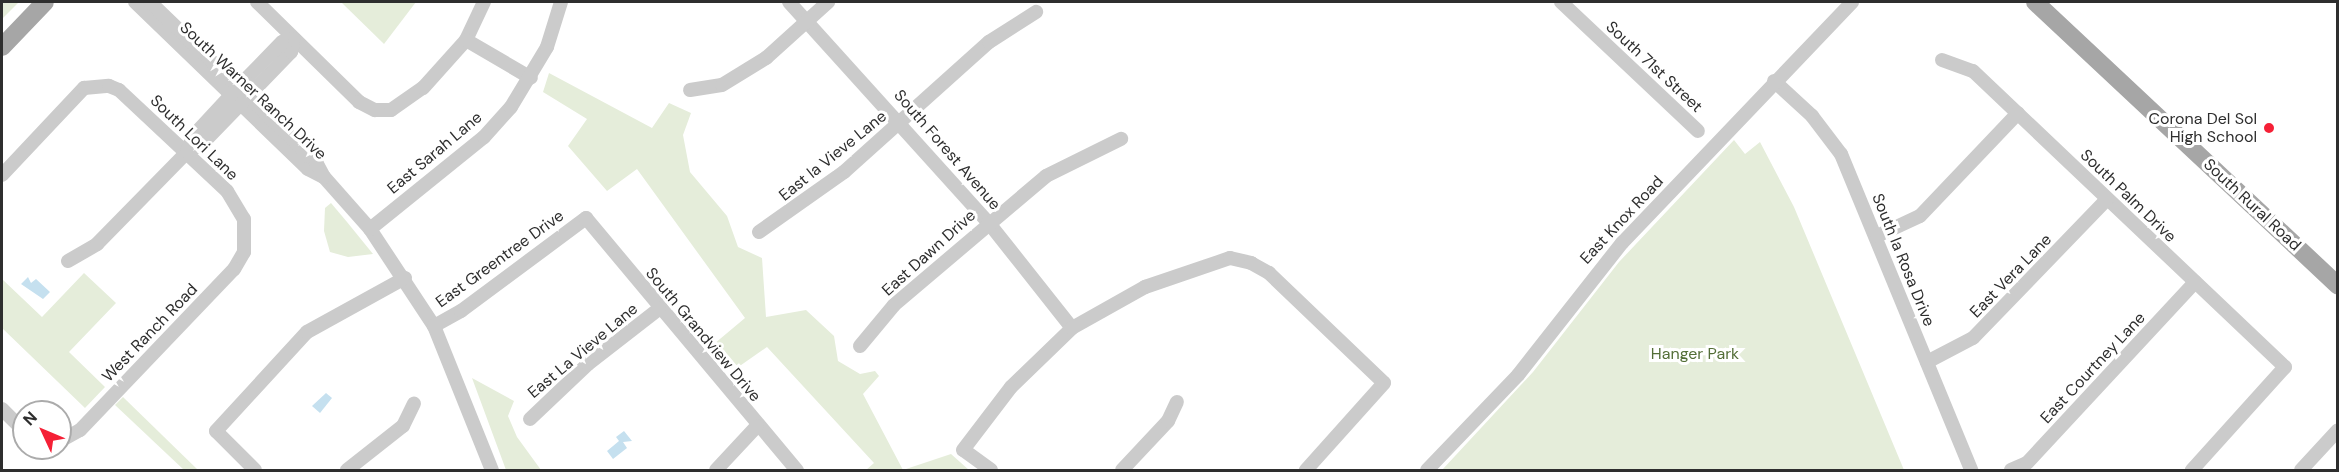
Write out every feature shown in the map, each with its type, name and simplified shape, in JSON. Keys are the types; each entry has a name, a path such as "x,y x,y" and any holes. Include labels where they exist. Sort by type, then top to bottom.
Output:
{"main road":[{"path":"2,47 45,2"},
{"name":"South Rural Road","path":"2035,2 2337,286"}],"street":[{"name":"South Warner Ranch Drive","path":"135,2 240,95"},
{"name":"South Warner Ranch Drive","path":"150,2 308,169 324,177 370,229 405,278 434,326 492,471"},
{"path":"256,2 360,102 375,110 391,110 423,88 466,40 484,2"},
{"name":"East Sarah Lane","path":"370,229 484,137 531,78 547,47 561,2"},
{"name":"South Forest Avenue","path":"789,2 809,21 988,222 1072,328"},
{"path":"690,90 722,85 766,58 828,2"},
{"name":"South 71st Street","path":"1561,2 1698,131"},
{"name":"East Knox Road","path":"1427,471 1518,375 1600,267 1774,81 1852,2"},
{"name":"East la Vieve Lane","path":"759,232 836,179 989,42 1036,12"},
{"path":"68,261 97,244 187,152 193,135 240,95 282,42 294,39"},
{"path":"466,40 531,78"},
{"name":"South Palm Drive","path":"1942,60 1973,70 2285,368 2192,471"},
{"name":"South la Rosa Drive","path":"1774,81 1812,116 1841,154 1877,236 1971,471"},
{"name":"South Lori Lane","path":"2,175 84,88 98,85 119,90 187,152 233,200 244,219 246,234"},
{"path":"1877,236 1920,216 2018,113"},
{"name":"East Dawn Drive","path":"860,346 894,305 988,222 1046,176 1121,139"},
{"name":"East Vera Lane","path":"1927,362 1973,338 2107,199"},
{"name":"South Grandview Drive","path":"586,218 659,309 797,471"},
{"name":"East Greentree Drive","path":"434,326 462,311 586,218"},
{"name":"West Ranch Road","path":"72,434 80,430 234,269 244,252 246,234"},
{"path":"991,471 963,450 1011,387 1072,328 1145,287 1230,258 1251,262 1269,273 1384,383 1305,471"},
{"path":"255,471 216,431 307,332 405,278"},
{"name":"East Courtney Lane","path":"2012,471 2027,463 2195,282"},
{"name":"East La Vieve Lane","path":"530,419 580,370 659,309"},
{"path":"1122,471 1168,421 1177,402"},
{"path":"347,471 403,426 414,403"},
{"path":"716,471 757,426"},
{"path":"2301,471 2337,430"}],"green space":[{"path":"2,2 19,2 2,19"},
{"path":"341,2 416,2 384,44"},
{"path":"549,73 652,128 669,103 691,113 683,135 690,172 727,216 738,247 762,258 766,317 806,310 834,336 838,361 860,374 875,371 879,376 863,394 903,470 866,470 874,463 767,347 734,370 714,344 745,318 637,169 607,191 568,146 587,119 543,92"},
{"name":"Hanger Park","path":"1734,140 1745,154 1760,142 1794,207 1904,470 1442,470 1533,372 1619,262"},
{"path":"331,203 373,254 348,257 330,252 324,231 325,208"},
{"path":"84,273 116,303 69,352 105,387 85,408 2,328 2,279 42,317"},
{"path":"472,378 514,401 508,416 517,437 541,470 506,470"},
{"path":"123,397 198,470 184,470 115,405"},
{"path":"951,454 969,470 903,470"}],"water":[{"path":"28,277 31,283 36,279 50,292 43,299 21,284"},
{"path":"326,393 332,398 320,413 312,406"},
{"path":"624,431 632,441 623,442 627,448 613,459 607,451 619,441 616,437"}],"place":[{"name":"Corona Del Sol High School","path":"2269,128"}]}
